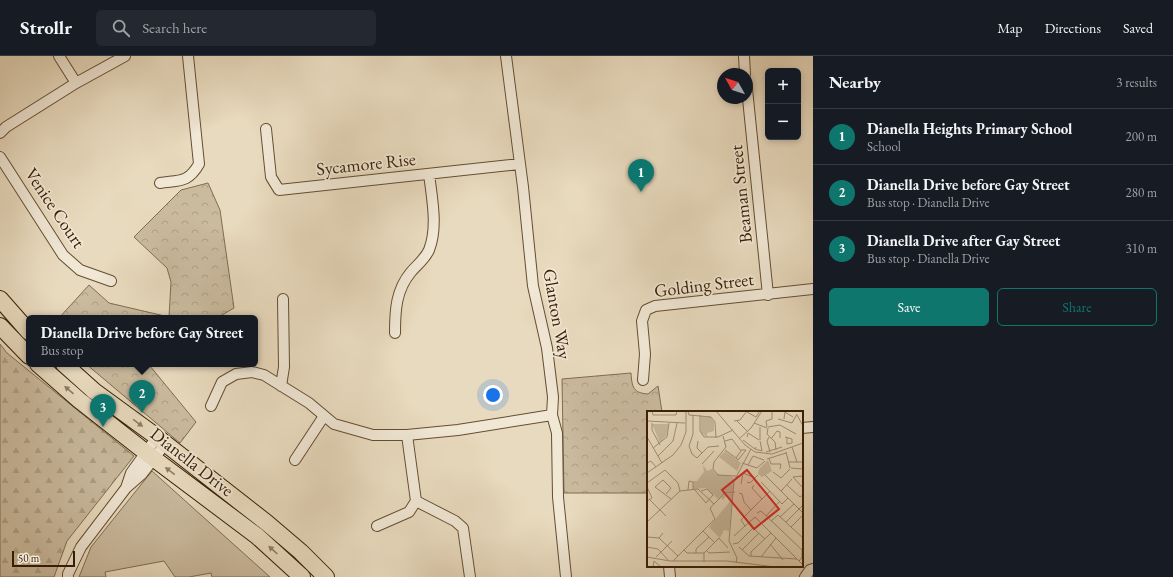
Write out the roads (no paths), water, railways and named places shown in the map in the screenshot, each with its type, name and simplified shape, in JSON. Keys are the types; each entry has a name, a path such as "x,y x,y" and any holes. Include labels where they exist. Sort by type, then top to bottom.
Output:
{"main road":[{"path":"0,299 26,329"},
{"path":"0,326 26,353"},
{"name":"Dianella Drive","path":"41,367 79,400 149,455 257,536 302,577"},
{"name":"Dianella Drive","path":"67,367 94,391 161,440 267,523 301,552 326,577"}],"street":[{"path":"59,56 76,83"},
{"path":"0,133 6,127 76,83 125,56"},
{"path":"160,183 188,178 199,164 188,56"},
{"name":"Glanton Way","path":"506,56 520,164 533,286 547,348 554,396 552,416 557,433 558,497 566,577"},
{"path":"744,56 745,68"},
{"name":"Beaman Street","path":"749,104 768,295"},
{"name":"Sycamore Rise","path":"266,129 271,177 279,190 520,164"},
{"name":"Venice Court","path":"0,157 63,255 80,270 111,281"},
{"path":"395,332 395,309 398,294 411,272 422,262 432,241 433,212 429,174"},
{"name":"Golding Street","path":"643,380 645,354 642,321 646,310 655,306 813,289"},
{"path":"282,386 284,367 283,299"},
{"path":"211,406 222,382 236,374 252,372 264,375 309,403 334,424 373,435 407,435 458,430 552,416"},
{"path":"295,460 324,416"},
{"path":"803,428 813,427"},
{"path":"377,526 409,512 416,501 407,435"},
{"path":"68,577 81,547 126,488 142,474 149,455 161,440"},
{"path":"416,501 455,521 463,528 470,577"},
{"path":"668,567 670,577"}],"place":[{"name":"Dianella Heights Primary School","path":"641,192"},
{"name":"Dianella Drive before Gay Street","path":"142,413"},
{"name":"Dianella Drive after Gay Street","path":"103,427"}]}
